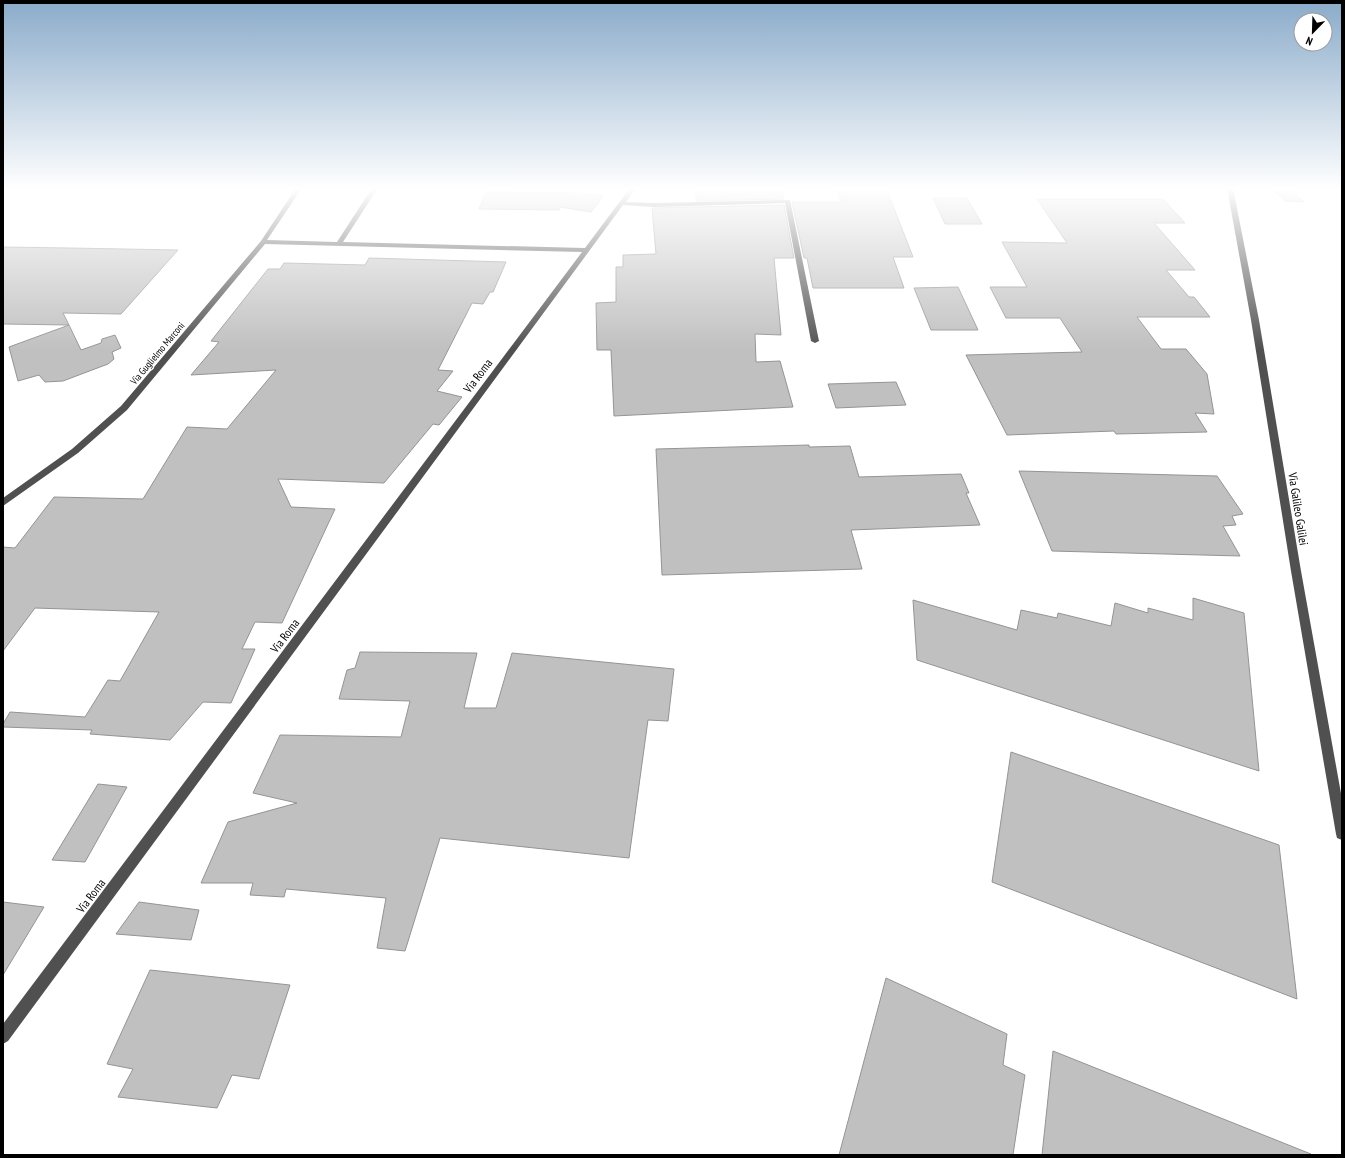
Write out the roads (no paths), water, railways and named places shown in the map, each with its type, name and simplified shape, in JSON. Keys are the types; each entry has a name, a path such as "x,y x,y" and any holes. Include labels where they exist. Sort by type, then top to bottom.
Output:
{"street":[{"name":"Via Guglielmo Marconi","path":"3,503 74,452 124,408 263,242"},
{"path":"265,242 587,250"},
{"name":"Via Roma","path":"3,1036 593,242"},
{"path":"796,242 815,341"},
{"name":"Via Galileo Galilei","path":"1240,242 1255,320 1296,571 1342,834"}]}
